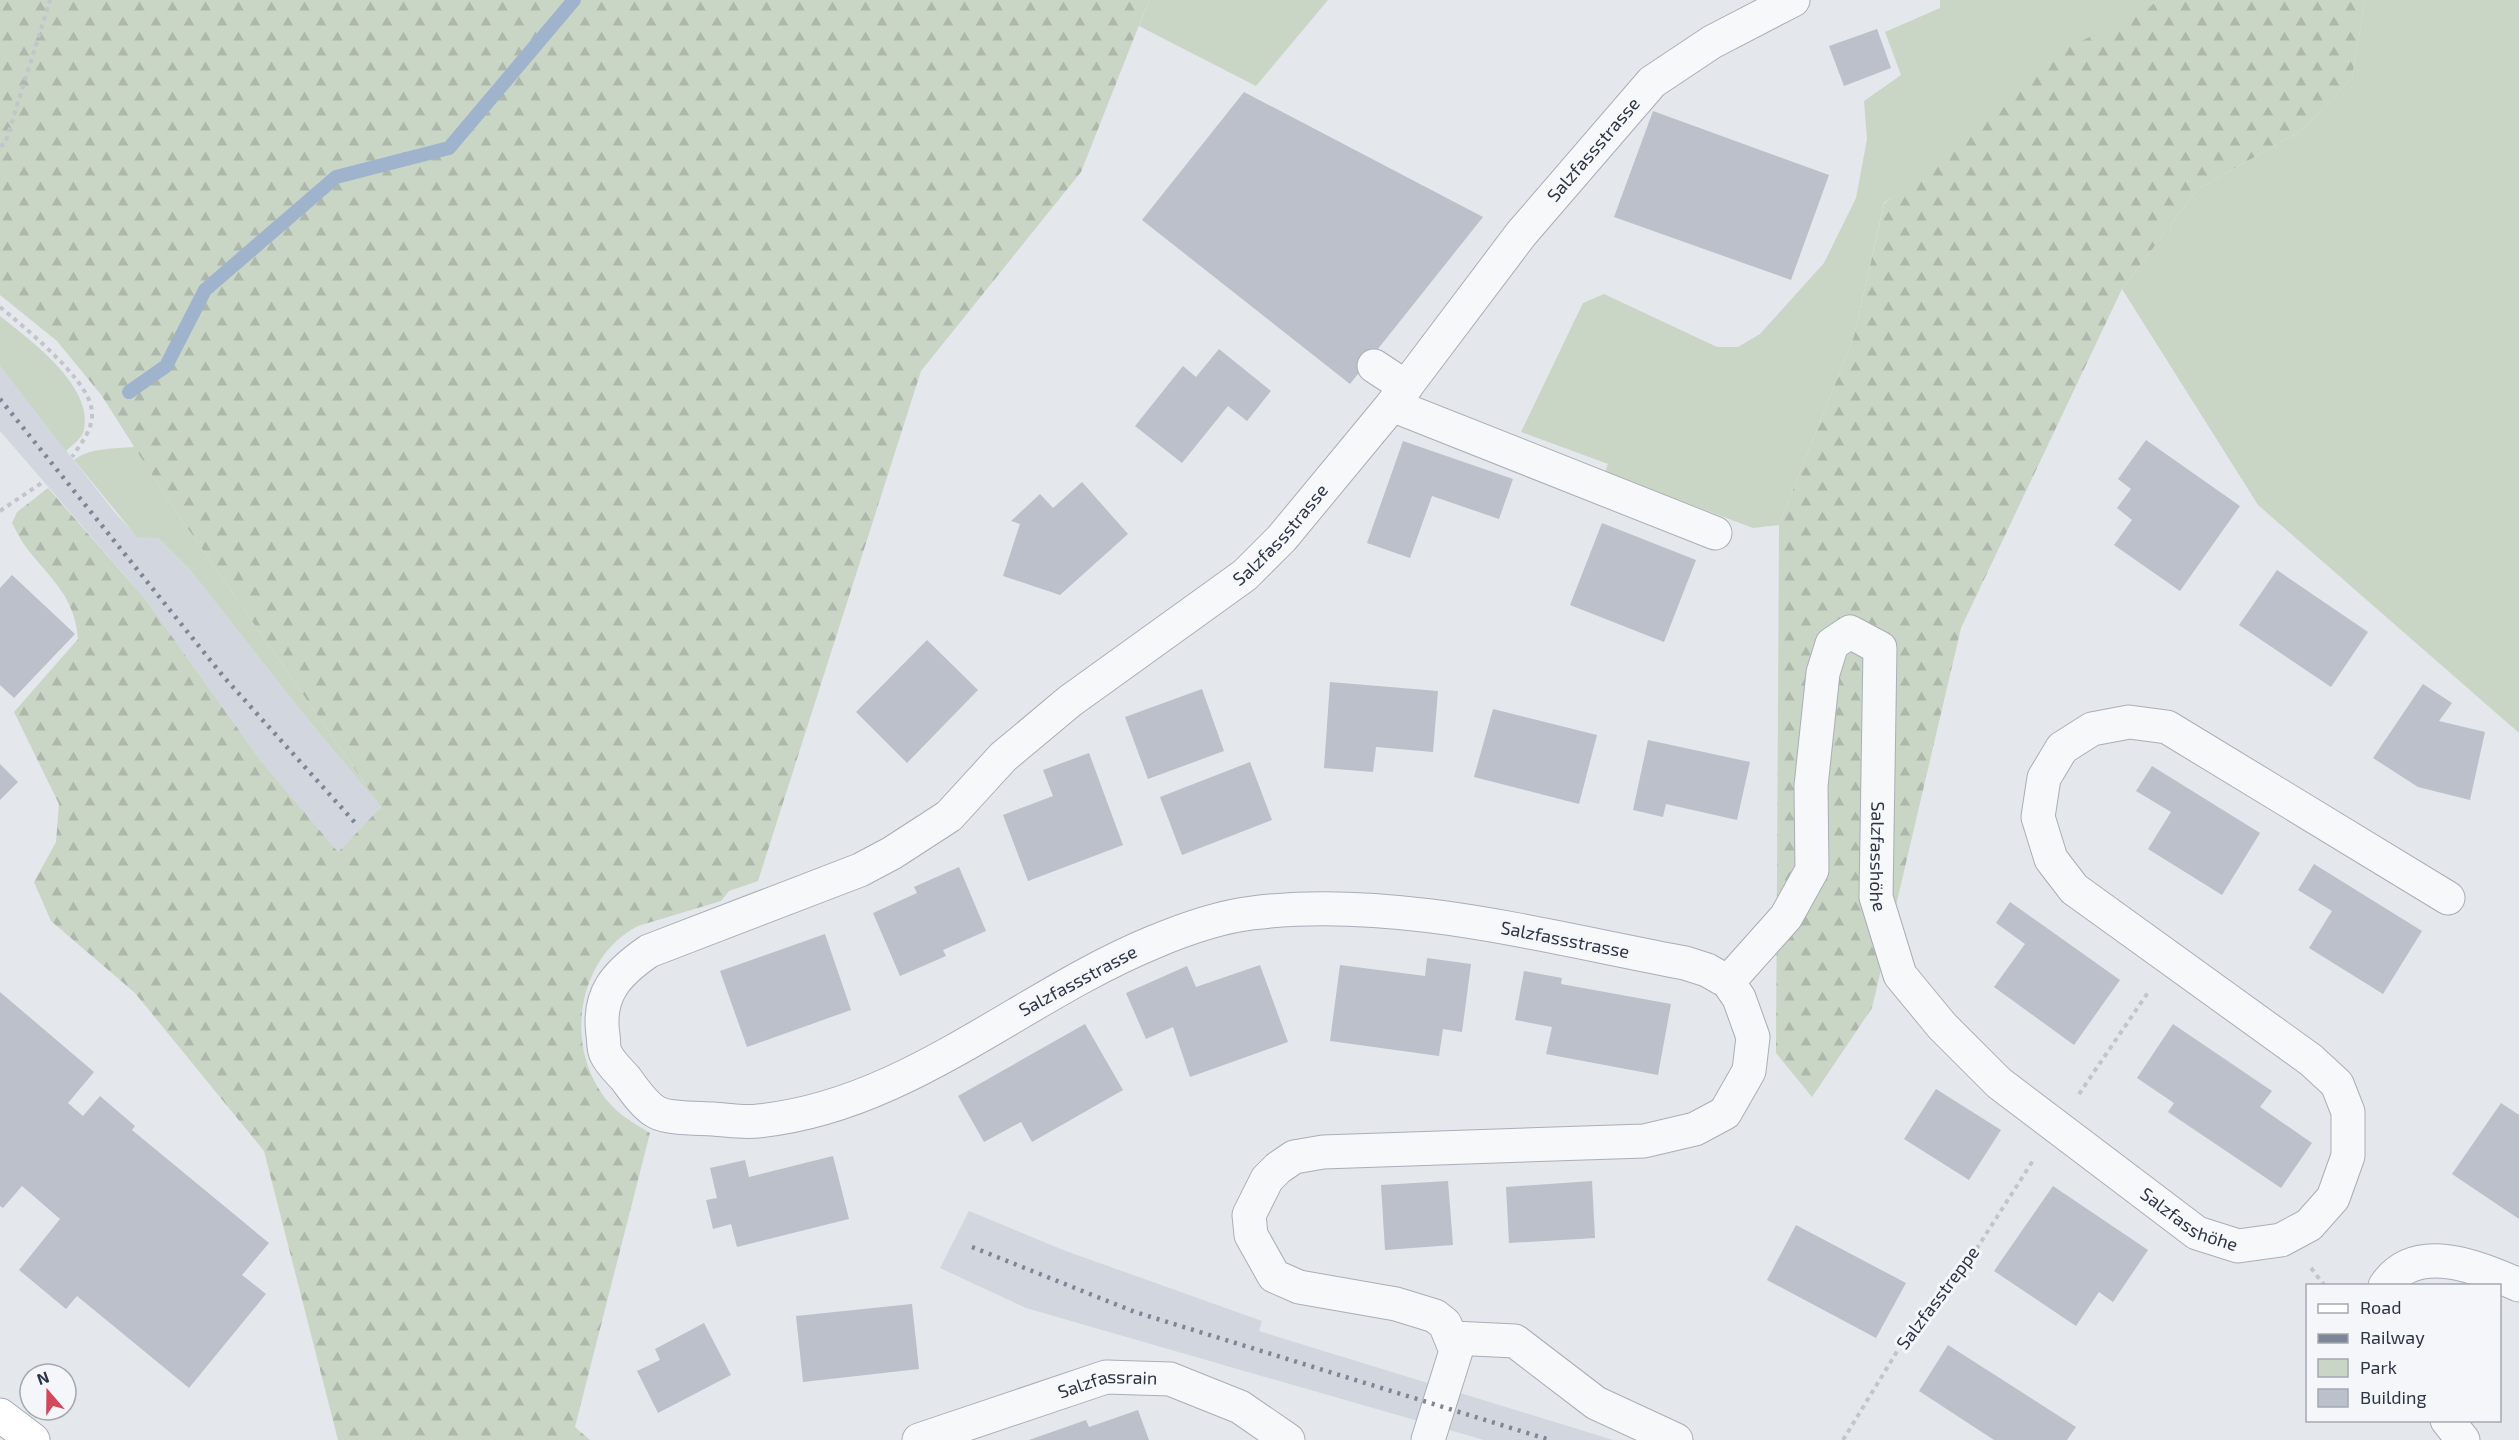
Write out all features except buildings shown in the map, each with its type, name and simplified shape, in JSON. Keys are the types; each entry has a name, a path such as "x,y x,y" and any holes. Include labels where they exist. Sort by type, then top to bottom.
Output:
{"main road":[{"path":"0,1415 33,1440"}],"street":[{"name":"Salzfassstrasse","path":"1728,982 1707,970 1685,963 1478,924 1372,910 1316,908 1251,913 1178,932 1089,971 906,1078 838,1105 795,1116 755,1122 690,1118 657,1113 636,1093 605,1054 601,1023 603,1003 614,981 622,971 649,951 860,870 892,853 949,816 1003,757 1070,701 1245,575 1282,538 1399,396 1521,234 1652,82 1712,42 1793,0"},
{"path":"1374,366 1399,396 1714,533"},
{"name":"Salzfasshöhe","path":"1728,982 1786,917 1812,870 1811,786 1823,673 1832,644 1850,632 1880,648 1876,897 1900,975 1942,1026 2000,1083 2197,1233 2238,1246 2286,1238 2309,1225 2333,1198 2348,1156 2348,1112 2337,1084 2311,1060 2074,889 2052,859 2038,817 2044,778 2062,748 2092,729 2129,722 2167,727 2448,898"},
{"path":"1428,1440 1456,1351 1453,1338 1445,1324 1435,1316 1396,1304 1299,1287 1274,1276 1251,1235 1249,1215 1267,1179 1294,1157 1323,1152 1644,1141 1695,1129 1725,1113 1749,1071 1753,1036 1739,998 1728,982"},
{"path":"2387,1284 2401,1270 2419,1262 2446,1261 2486,1271 2519,1285"},
{"path":"1453,1338 1515,1341 1596,1403 1676,1440"},
{"name":"Salzfassrain","path":"920,1440 1106,1377 1170,1379 1240,1407 1288,1440"},
{"path":"2449,1422 2463,1440"}],"path":[{"path":"0,147 5,144 50,0"},
{"path":"0,307 54,354 79,384 91,406 90,431 72,457"},
{"path":"0,512 43,482"},
{"path":"2076,1098 2171,959"},
{"name":"Salzfasstreppe","path":"1842,1440 1915,1322 1963,1270 2055,1127"}],"shaded area":[{"path":"0,366 116,514 137,536 158,538 191,571 301,711 381,807 338,852 261,761 146,600 0,431"},
{"path":"969,1211 1063,1250 1262,1321 1259,1331 1613,1440 1484,1440 1026,1308 940,1268"}],"green space":[{"path":"0,0 1149,0 1081,172 921,371 758,881 729,891 721,901 638,926 619,939 603,956 592,976 584,999 581,1022 583,1045 589,1068 609,1103 650,1133 575,1427 590,1440 338,1440 264,1151 135,993 51,921 34,882 56,842 59,804 14,712 78,639 68,601 26,548 12,523 17,512 48,488 146,600 261,761 338,852 381,807 164,494 102,396 57,341 0,295"},
{"path":"1149,0 1328,0 1256,86 1139,26"},
{"path":"1940,0 2157,0 2148,10 1884,203 1854,336 1779,525 1753,528 1605,472 1608,464 1521,432 1583,303 1604,294 1717,347 1738,347 1760,334 1824,263 1856,198 1867,139 1864,101 1901,75 1885,32 1940,8"},
{"path":"2157,0 2365,0 2352,78 2301,131 2198,189 2122,289 1961,628 1872,1008 1812,1097 1776,1053 1779,525 1854,336 1884,204 2047,57 2147,10"},
{"path":"2365,0 2519,0 2519,733 2258,505 2122,289 2198,189 2301,131 2352,78"},
{"path":"0,316 57,366 70,381 79,397 84,413 84,430 79,439 66,451 0,366"},
{"path":"135,447 164,494 381,807 301,711 191,571 158,538 137,537 74,460 95,451"}],"waterway":[{"path":"129,392 166,366 205,290 336,177 449,148 574,0"}],"railway":[{"path":"0,399 223,676 358,826"},
{"path":"972,1247 1135,1312 1550,1440"}]}
